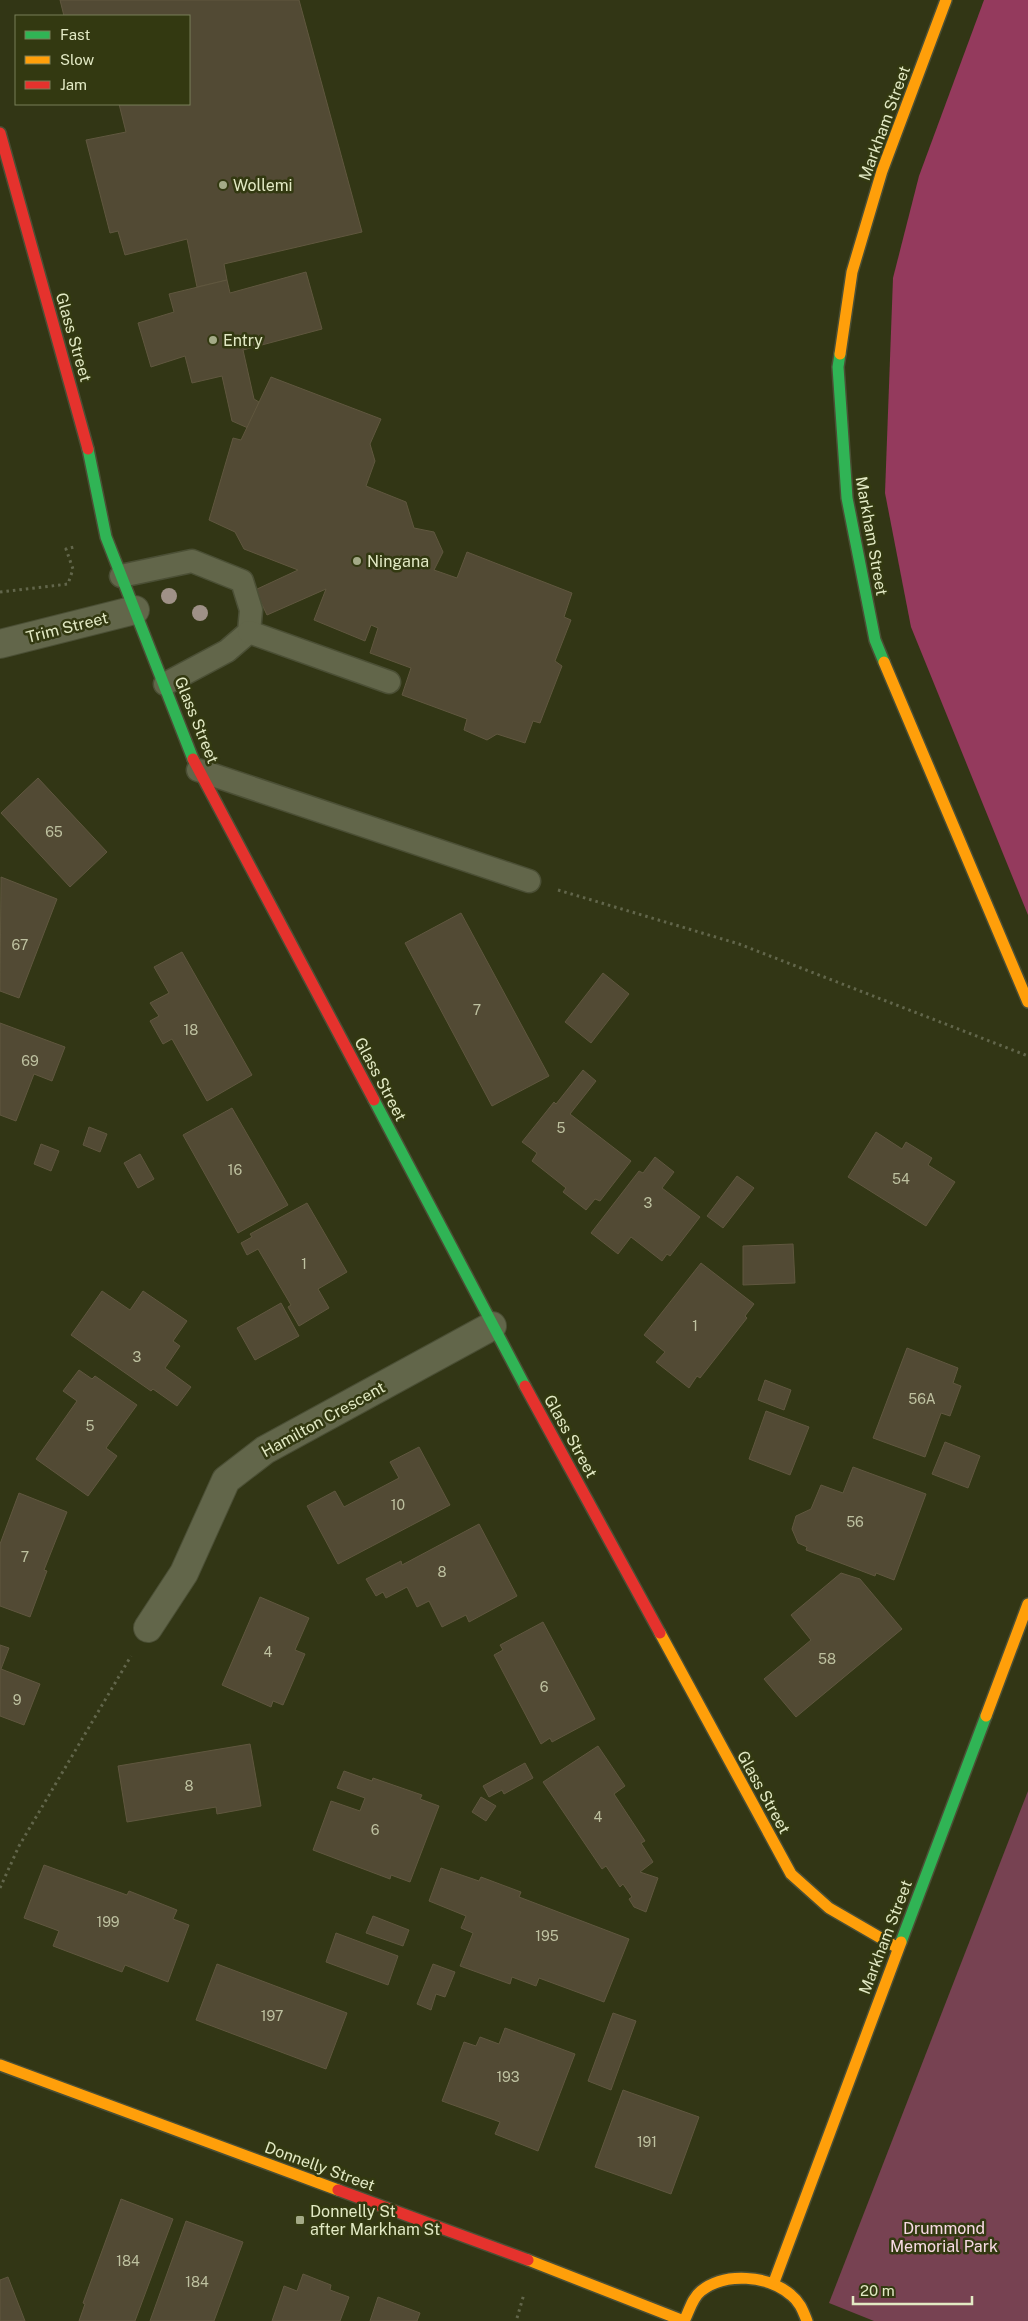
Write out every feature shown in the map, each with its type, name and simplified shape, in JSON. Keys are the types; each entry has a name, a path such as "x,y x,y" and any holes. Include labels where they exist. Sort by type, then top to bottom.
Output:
{"street":[{"name":"Markham Street","path":"946,0 882,171 852,272 838,367 847,498 875,640 1028,1002"},
{"name":"Glass Street","path":"0,133 88,452 106,537 198,770 492,1326 791,1874 829,1908 898,1948"},
{"name":"Trim Street","path":"0,644 135,610"},
{"name":"Hamilton Crescent","path":"148,1628 184,1573 226,1480 265,1450 492,1326"},
{"name":"Markham Street","path":"774,2282 1028,1604"},
{"name":"Donnelly Street","path":"0,2065 534,2262 684,2321"},
{"path":"684,2321 700,2291 724,2279 761,2279 774,2282 791,2292 806,2316 807,2321"}],"lane":[{"path":"121,576 192,561 242,581 251,610 250,632 227,652 165,684"},
{"path":"250,632 389,682"},
{"path":"198,770 529,881"}],"path":[{"path":"0,592 68,584 73,569 66,549 76,546"},
{"path":"529,881 739,944 1028,1056"},
{"path":"0,1888 20,1846 129,1660"},
{"path":"517,2318 522,2302"}],"green space":[{"name":"Drummond Memorial Park","path":"1028,1791 1028,2321 874,2321 829,2303"}],"shaded area":[{"path":"984,0 1028,0 1028,915 911,627 885,493 893,278 919,176"}],"building":[{"name":"Wollemi","path":"60,0 299,0 362,232 224,264 227,280 197,287 187,239 125,255 118,231 110,233 86,140 126,132 119,105 190,105 190,15 64,15"},
{"name":"Entry","path":"306,272 322,329 243,350 254,399 259,402 248,428 232,421 222,376 192,383 185,356 151,367 138,323 174,312 169,294 227,280 230,293"},
{"name":"Ningana","path":"271,377 381,419 370,444 375,461 366,486 406,502 414,528 434,532 443,552 434,570 457,578 467,552 572,593 564,617 571,620 555,661 562,666 540,723 533,721 525,743 497,734 487,740 464,730 467,719 402,695 411,668 370,653 378,628 371,625 365,641 314,620 326,589 267,615 255,590 298,570 244,549 235,532 209,520 233,438 241,440"},
{"path":"38,778 107,852 70,887 1,813"},
{"path":"1,877 57,899 19,998 0,991"},
{"path":"461,913 549,1076 492,1106 405,943"},
{"path":"182,952 252,1075 207,1101 172,1039 163,1044 150,1021 159,1016 150,1003 169,993 154,967"},
{"path":"603,973 629,994 591,1043 565,1022"},
{"path":"0,1023 65,1047 52,1081 34,1074 16,1121 0,1115"},
{"path":"583,1070 596,1081 570,1114 631,1161 600,1201 595,1199 586,1210 563,1192 566,1188 532,1161 537,1153 522,1142"},
{"path":"232,1108 288,1205 238,1233 183,1135"},
{"path":"89,1127 107,1134 100,1152 83,1145"},
{"path":"876,1132 902,1149 906,1142 932,1158 928,1165 955,1182 926,1226 848,1177"},
{"path":"41,1144 59,1151 51,1171 34,1164"},
{"path":"140,1154 154,1179 138,1188 124,1163"},
{"path":"655,1157 674,1172 662,1188 700,1217 670,1256 667,1254 662,1261 631,1237 618,1254 591,1233 639,1171 643,1173"},
{"path":"737,1176 754,1188 723,1228 707,1216"},
{"path":"307,1203 347,1272 318,1289 329,1308 299,1326 288,1307 291,1305 258,1249 247,1255 241,1243 252,1237 250,1234"},
{"path":"793,1244 795,1283 743,1285 743,1246"},
{"path":"701,1263 754,1304 745,1316 747,1318 700,1378 697,1376 689,1388 656,1362 665,1352 644,1335"},
{"path":"102,1291 130,1310 143,1291 187,1321 173,1341 180,1346 165,1368 191,1387 177,1406 153,1389 151,1391 71,1335"},
{"path":"281,1303 299,1336 255,1360 237,1328"},
{"path":"907,1348 958,1368 953,1383 961,1386 950,1416 941,1413 925,1457 873,1438"},
{"path":"79,1370 92,1379 95,1376 137,1405 106,1448 117,1456 88,1496 36,1459 77,1401 63,1391"},
{"path":"765,1380 791,1390 784,1410 758,1400"},
{"path":"766,1411 809,1427 790,1475 749,1459"},
{"path":"945,1442 980,1456 968,1488 932,1474"},
{"path":"419,1447 450,1505 338,1564 307,1506 335,1491 344,1507 399,1478 390,1462"},
{"path":"853,1467 926,1494 894,1580 876,1573 875,1576 806,1550 807,1547 798,1543 792,1529 796,1516 811,1509 821,1485 843,1493"},
{"path":"19,1493 67,1512 44,1570 47,1571 30,1617 0,1606 0,1544"},
{"path":"479,1524 517,1596 469,1622 466,1615 442,1627 429,1601 417,1607 407,1587 386,1598 383,1592 376,1596 366,1579 401,1561 402,1565"},
{"path":"841,1573 860,1579 902,1629 796,1717 764,1679 811,1640 791,1615"},
{"path":"260,1597 309,1618 295,1650 305,1654 283,1705 273,1701 271,1707 222,1685"},
{"path":"543,1622 595,1719 552,1742 550,1738 541,1744 494,1655 503,1650 500,1645"},
{"path":"0,1645 9,1648 1,1669 40,1684 24,1725 0,1716"},
{"path":"250,1744 261,1806 217,1814 216,1807 127,1822 118,1766"},
{"path":"598,1746 625,1786 614,1794 645,1841 641,1843 653,1862 640,1872 658,1878 646,1912 634,1907 629,1899 632,1897 623,1884 620,1887 606,1866 602,1869 543,1782"},
{"path":"525,1763 533,1778 504,1794 502,1790 489,1797 483,1786"},
{"path":"344,1771 372,1781 373,1778 422,1795 420,1799 439,1806 410,1882 391,1875 390,1879 313,1850 331,1801 360,1811 365,1798 337,1788"},
{"path":"481,1797 496,1806 486,1821 472,1812"},
{"path":"44,1865 127,1895 129,1891 177,1910 173,1919 189,1925 168,1982 125,1965 122,1972 53,1946 59,1931 24,1918"},
{"path":"441,1868 479,1881 481,1877 521,1892 519,1897 629,1939 604,2002 539,1978 536,1986 512,1977 510,1984 460,1966 473,1933 461,1928 466,1916 429,1901"},
{"path":"373,1916 409,1930 403,1946 366,1933"},
{"path":"336,1933 398,1956 388,1985 326,1962"},
{"path":"217,1964 347,2013 326,2069 196,2020"},
{"path":"433,1964 455,1972 445,1997 436,1994 431,2010 417,2004"},
{"path":"613,2013 636,2021 611,2090 588,2081"},
{"path":"505,2028 575,2054 538,2151 495,2134 500,2122 442,2101 464,2042 476,2046 480,2037 499,2044"},
{"path":"623,2090 699,2117 671,2194 595,2167"},
{"path":"121,2199 173,2219 135,2321 79,2321 85,2304 83,2303"},
{"path":"186,2221 243,2242 214,2321 150,2321"},
{"path":"303,2274 331,2285 330,2290 349,2297 340,2321 272,2321 284,2286 297,2291"},
{"path":"8,2277 25,2321 0,2321 0,2280"},
{"path":"378,2297 420,2313 417,2321 370,2321"}],"traffic: fast":[{"path":"840,354 838,367 847,498 875,640 884,662"},
{"path":"88,449 106,537 193,759"},
{"path":"374,1100 525,1386"},
{"path":"901,1942 986,1716"}],"traffic: slow":[{"path":"840,354 852,272 882,171 946,0"},
{"path":"884,662 1028,1002"},
{"path":"986,1716 1028,1604"},
{"path":"660,1633 791,1874 829,1908 898,1948"},
{"path":"774,2282 901,1942"},
{"path":"0,2065 338,2190"},
{"path":"528,2260 684,2321"},
{"path":"684,2321 693,2301 701,2291 722,2281 746,2278 771,2283 782,2288 797,2301 807,2321"}],"traffic: jam":[{"path":"0,133 88,449"},
{"path":"193,759 374,1100"},
{"path":"525,1386 660,1633"},
{"path":"338,2190 528,2260"}],"place":[{"name":"Wollemi","path":"223,185"},
{"name":"Entry","path":"213,340"},
{"name":"Ningana","path":"357,561"},
{"name":"Donnelly St after Markham St","path":"300,2220"}]}
